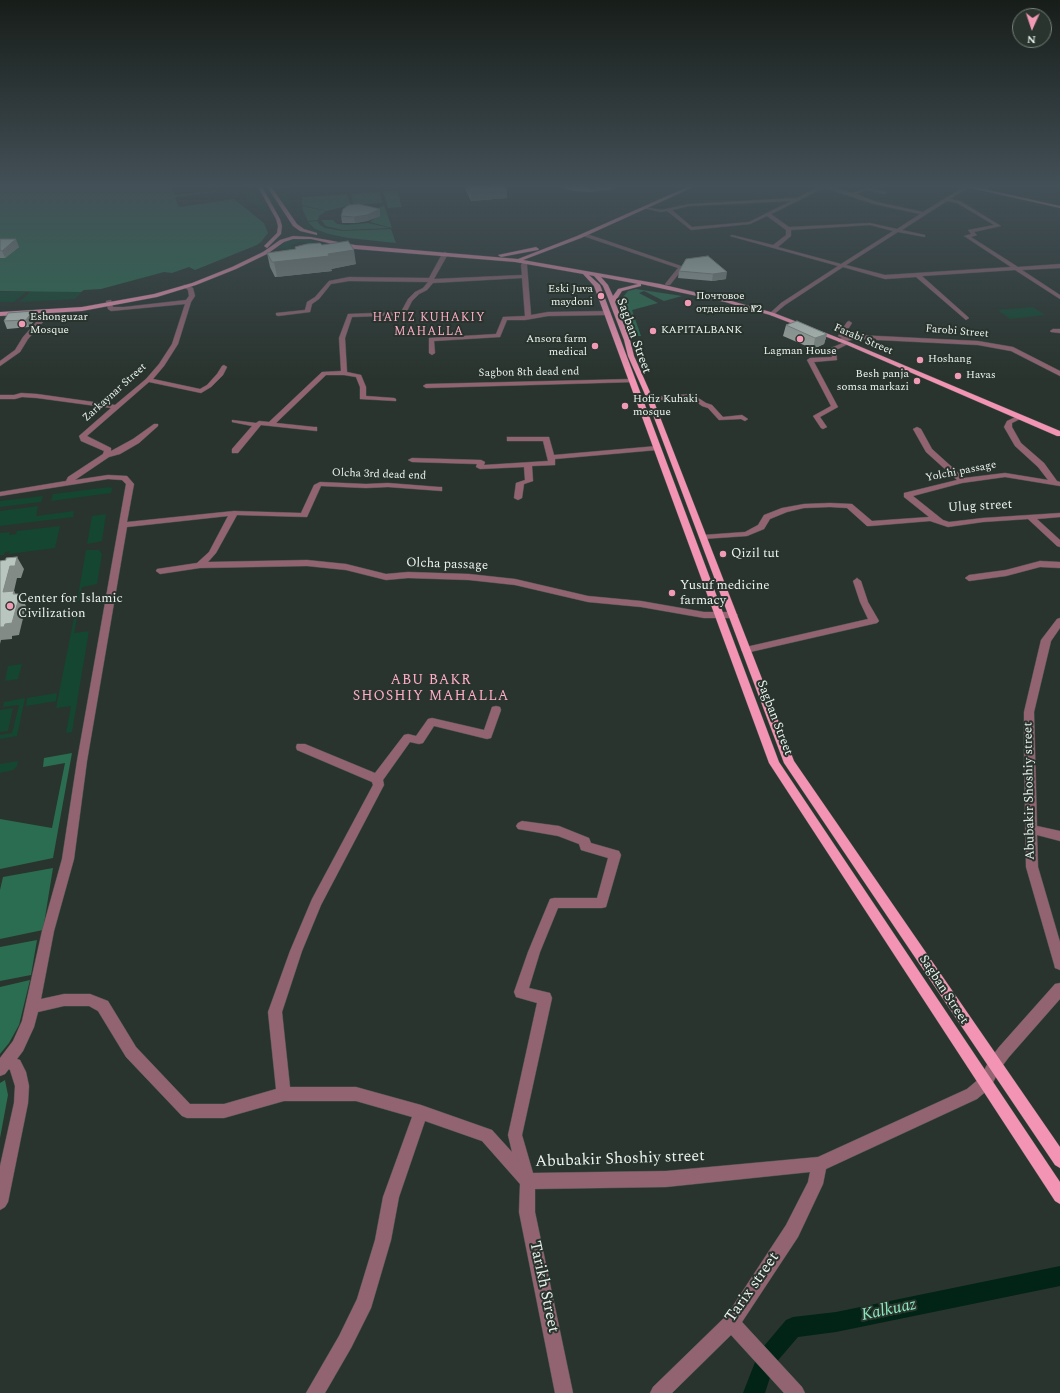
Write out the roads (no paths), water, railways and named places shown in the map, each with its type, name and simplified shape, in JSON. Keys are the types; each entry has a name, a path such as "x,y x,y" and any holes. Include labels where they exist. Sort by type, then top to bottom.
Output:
{"main road":[{"path":"0,309 109,303 169,288 210,273 260,250"},
{"path":"0,314 45,312 150,297 186,286 246,262 271,250"},
{"path":"394,250 559,262 590,270"},
{"path":"439,250 501,255 581,272 590,270"},
{"path":"528,260 547,250"},
{"path":"501,255 544,252 549,250"},
{"name":"Farabi Street","path":"590,270 669,282 729,298 774,313 1060,427"},
{"name":"Sagban Street","path":"590,270 605,285 733,615 746,650 744,664 774,763 1060,1196"},
{"name":"Farabi Street","path":"581,272 660,286 774,313"},
{"name":"Sagban Street","path":"581,272 591,278 597,285 719,616 744,664 789,763 1060,1160"},
{"path":"612,302 618,292 628,287 641,285 660,286"},
{"name":"Farabi Street","path":"844,340 1060,434"},
{"path":"693,545 704,541"}],"street":[{"path":"631,250 681,267 669,282"},
{"path":"785,250 885,277 1060,266"},
{"path":"774,313 783,304 866,250"},
{"path":"988,250 1060,297"},
{"path":"344,373 342,338 350,315 403,314 410,300 416,293 425,289 445,254"},
{"path":"528,260 524,265 528,317"},
{"path":"917,275 966,318"},
{"path":"278,314 308,310 309,303 317,298 329,283 349,279 431,280 525,276"},
{"path":"109,303 111,309 124,309 188,302 192,296 191,289 186,286"},
{"name":"Zarkaynar Street","path":"106,455 108,450 84,439 84,436 148,380 162,365 175,344 188,302"},
{"path":"0,364 18,351 25,338 41,321 45,312"},
{"path":"432,353 431,339 498,336 504,319 548,314 608,313"},
{"path":"823,427 816,416 836,407 810,360 835,358 833,349 844,340 849,323"},
{"name":"Farobi Street","path":"844,340 884,338 978,343 1013,349 1060,374"},
{"path":"148,380 201,391 220,376 224,367"},
{"path":"271,424 324,373 344,373 359,376 363,387 362,398 394,400"},
{"name":"Sagbon 8th dead end","path":"426,386 633,381"},
{"path":"0,397 15,397 21,395 37,396 116,407"},
{"path":"650,399 692,396 704,405 710,406 721,419 742,417 745,419"},
{"path":"1020,416 1009,422 1008,426 1018,444 1041,465 1057,484"},
{"path":"234,421 257,425 259,423 314,429"},
{"path":"69,483 71,479 106,455 117,452 136,441 156,425"},
{"path":"235,451 257,425"},
{"path":"916,429 928,450 962,481"},
{"path":"412,460 481,462 480,467 552,463 546,439 510,439"},
{"path":"551,457 657,448"},
{"path":"518,498 520,483 529,480 528,464"},
{"name":"Yolchi passage","path":"939,520 907,495 962,481 1005,475 1057,484"},
{"path":"0,494 108,477 119,477 128,480 130,484 82,761 68,858 48,931 33,1007 25,1034 4,1065"},
{"name":"Olcha 3rd dead end","path":"234,512 304,515 318,485 320,484 366,486 388,485 439,489"},
{"name":"Ulug street","path":"704,541 747,534 761,527 767,517 785,510 804,506 849,506 870,524 931,519 939,520 948,525 1060,515"},
{"path":"123,525 234,512"},
{"path":"200,565 212,553 234,512"},
{"path":"1030,517 1060,544"},
{"name":"Olcha passage","path":"160,571 180,570 200,565 255,563 307,564 346,567 386,577 408,575 488,579 515,582 588,599 641,604 687,613 719,616 733,615"},
{"path":"969,578 1006,573 1040,564 1060,565"},
{"path":"746,650 874,621 864,602 857,581"},
{"name":"Abubakir Shoshiy street","path":"1060,621 1046,640 1029,712 1032,867 1060,964"},
{"path":"377,779 408,738 419,740 432,722 487,735 496,710"},
{"path":"284,1094 275,1012 296,951 316,903 379,785 377,779 301,747"},
{"name":"Tarikh Street","path":"522,826 559,831 585,841 585,846 615,855 602,903 554,902 534,952 521,992 545,998 515,1135 528,1181 527,1212 564,1393"},
{"path":"1031,829 1060,836"},
{"path":"985,1083 995,1064 1060,989"},
{"name":"Abubakir Shoshiy street","path":"33,1007 64,1000 90,1000 103,1006 131,1052 187,1111 224,1111 284,1094 356,1094 421,1112 487,1135 528,1181 666,1179 819,1164 972,1094 985,1083"},
{"path":"0,1202 21,1103 22,1086 19,1072 15,1065 4,1065"},
{"path":"315,1393 345,1342 366,1302 383,1240 391,1197 421,1112"},
{"name":"Tarix street","path":"659,1393 730,1323 792,1231 816,1184 819,1164"},
{"path":"730,1323 796,1393"}],"waterway":[{"name":"Kalkuaz","path":"754,1393 766,1359 793,1327 836,1322 1060,1276"}],"place":[{"name":"Eski Juva maydoni","path":"601,296"},
{"name":"Почтовое отделение №2","path":"688,303"},
{"name":"Eshonguzar Mosque","path":"22,324"},
{"name":"KAPITALBANK","path":"653,331"},
{"name":"Lagman House","path":"800,339"},
{"name":"Ansora farm medical","path":"595,346"},
{"name":"Hoshang","path":"920,360"},
{"name":"Havas","path":"958,376"},
{"name":"Besh panja somsa markazi","path":"917,381"},
{"name":"Hofiz Kuhaki mosque","path":"625,406"},
{"name":"Qizil tut","path":"723,554"},
{"name":"Yusuf medicine farmacy","path":"672,593"},
{"name":"Center for Islamic Civilization","path":"10,606"}],"district":[{"name":"HAFIZ KUHAKIY MAHALLA","path":"429,326"},
{"name":"ABU BAKR SHOSHIY MAHALLA","path":"431,690"}]}
